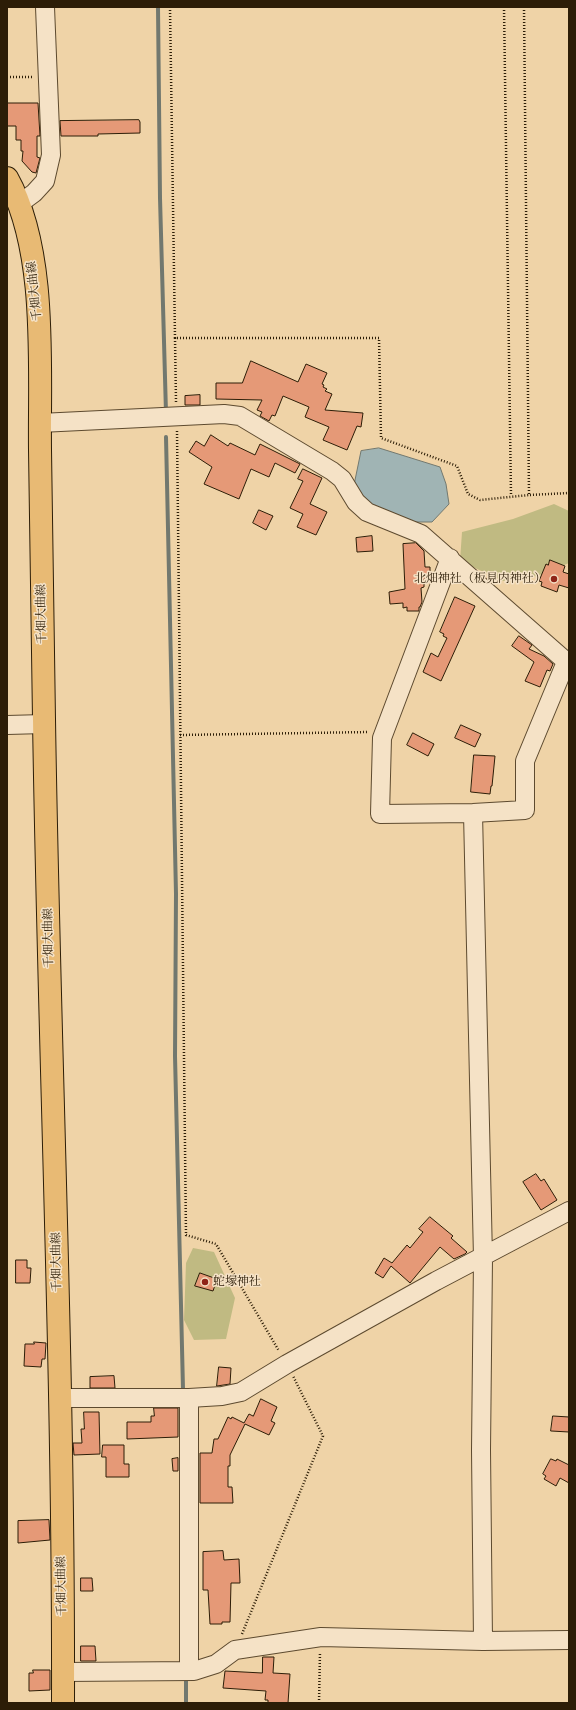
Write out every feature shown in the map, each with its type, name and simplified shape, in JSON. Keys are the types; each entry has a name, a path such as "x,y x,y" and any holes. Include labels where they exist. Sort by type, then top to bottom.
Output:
{"main road":[{"name":"千畑大曲線","path":"7,178 19,204 30,242 36,283 41,362 40,423 44,724 60,1398 63,1703"}],"street":[{"path":"19,204 44,181 51,155 45,7"},
{"path":"40,423 224,414 240,416 332,471 342,480 356,502 367,512 421,534 450,558 567,663 525,760 525,810 380,814 382,738 450,558"},
{"path":"7,725 44,724"},
{"path":"473,812 483,1258 481,1450 483,1641"},
{"path":"60,1398 190,1398 222,1396 241,1392 287,1364 436,1281 483,1258 569,1211"},
{"path":"189,1671 190,1398"},
{"path":"63,1672 194,1671 216,1664 235,1650 321,1637 483,1641 569,1640"}],"path":[{"path":"170,7 177,416 186,1235 216,1244 252,1302 287,1364 324,1436 235,1650"},
{"path":"504,7 511,496"},
{"path":"524,7 529,494"},
{"path":"7,77 48,76"},
{"path":"175,338 379,338 382,438 457,466 468,494 480,500 529,494 569,493"},
{"path":"180,735 367,732 382,738"},
{"path":"319,1703 321,1637"}],"shaded area":[{"path":"379,448 440,467 446,484 449,504 432,522 405,522 360,501 354,485 361,451"},
{"path":"554,504 569,511 569,563 537,576 503,581 460,561 462,532 513,519"},
{"path":"193,1248 214,1252 235,1298 226,1339 194,1340 184,1320 186,1263"}],"building":[{"path":"7,103 38,103 40,136 37,136 37,157 40,158 36,173 32,172 22,161 23,151 21,151 21,140 16,140 16,126 7,126"},
{"path":"139,120 140,133 98,134 98,136 61,136 60,121"},
{"path":"251,361 298,382 306,364 327,373 322,384 324,385 323,387 327,389 325,391 332,394 325,410 363,413 361,427 357,426 347,450 323,440 329,427 305,417 309,407 283,396 275,416 272,415 269,421 260,416 262,412 257,410 262,400 216,399 216,383 242,383"},
{"path":"200,395 200,405 185,405 185,396"},
{"path":"211,435 228,446 230,443 255,455 260,444 300,464 295,473 275,463 269,477 251,469 239,499 204,484 212,467 189,452 196,441 204,446"},
{"path":"303,469 322,478 310,504 327,512 316,535 297,527 303,514 290,508 303,481 298,479"},
{"path":"259,510 273,516 266,530 253,523"},
{"path":"372,536 373,551 357,552 356,538"},
{"path":"416,543 424,551 425,567 430,567 430,579 424,579 424,587 421,588 422,602 419,607 419,611 407,611 407,607 403,608 403,603 390,604 389,592 405,589 403,544"},
{"name":"北畑神社（板見内神社）","path":"550,560 565,566 563,572 569,574 569,588 559,585 557,592 541,586 542,582 539,581 546,564 548,565"},
{"path":"455,597 475,606 441,681 423,672 431,653 438,657 447,638 440,632"},
{"path":"519,636 532,645 529,649 544,656 553,664 550,671 547,670 540,687 525,681 534,662 512,646"},
{"path":"461,725 481,734 475,747 455,738"},
{"path":"413,733 434,744 428,756 407,745"},
{"path":"474,755 495,756 490,794 471,792"},
{"path":"536,1174 541,1181 544,1179 557,1200 541,1210 523,1182"},
{"path":"430,1217 453,1236 451,1238 467,1252 454,1259 440,1247 410,1283 391,1266 383,1278 375,1273 384,1258 392,1263 407,1245 410,1248 423,1232 419,1229"},
{"path":"16,1260 27,1260 27,1268 31,1268 30,1283 16,1283"},
{"path":"200,1273 217,1279 213,1291 195,1286"},
{"path":"34,1342 46,1343 45,1359 42,1359 41,1367 24,1366 25,1344 34,1344"},
{"path":"219,1367 231,1368 230,1384 217,1386"},
{"path":"114,1376 115,1388 90,1388 90,1377"},
{"path":"261,1399 277,1407 271,1421 275,1423 269,1435 245,1424 230,1455 230,1466 228,1466 228,1487 232,1487 233,1503 200,1503 200,1453 212,1453 214,1439 218,1439 228,1417 231,1419 232,1417 244,1423 249,1414 253,1416"},
{"path":"154,1408 178,1408 178,1437 127,1439 127,1422 151,1422 151,1416 154,1416"},
{"path":"84,1412 99,1412 100,1454 74,1455 73,1443 82,1443 81,1429 84,1429"},
{"path":"553,1416 569,1417 569,1432 551,1431"},
{"path":"103,1445 124,1445 124,1464 129,1464 129,1477 106,1477 106,1457 102,1457"},
{"path":"178,1458 178,1471 173,1471 172,1459"},
{"path":"551,1459 556,1461 557,1459 569,1465 569,1483 560,1478 556,1486 544,1479 546,1476 543,1474"},
{"path":"49,1520 50,1540 18,1543 18,1521"},
{"path":"223,1551 224,1560 239,1559 240,1583 231,1583 230,1622 210,1624 208,1590 203,1590 203,1552"},
{"path":"81,1578 92,1578 93,1591 81,1591"},
{"path":"81,1646 95,1646 96,1661 81,1661"},
{"path":"263,1657 274,1657 273,1673 290,1674 288,1703 268,1703 268,1700 265,1700 266,1691 223,1688 225,1671 262,1673"},
{"path":"33,1670 50,1670 50,1690 29,1691 29,1673 33,1673"}],"waterway":[{"path":"158,7 160,198 166,413"},
{"path":"166,437 176,894 175,1056 183,1389"},
{"path":"186,1677 186,1703"}],"place":[{"name":"北畑神社（板見内神社）","path":"554,579"},
{"name":"蛇塚神社","path":"205,1282"}]}
